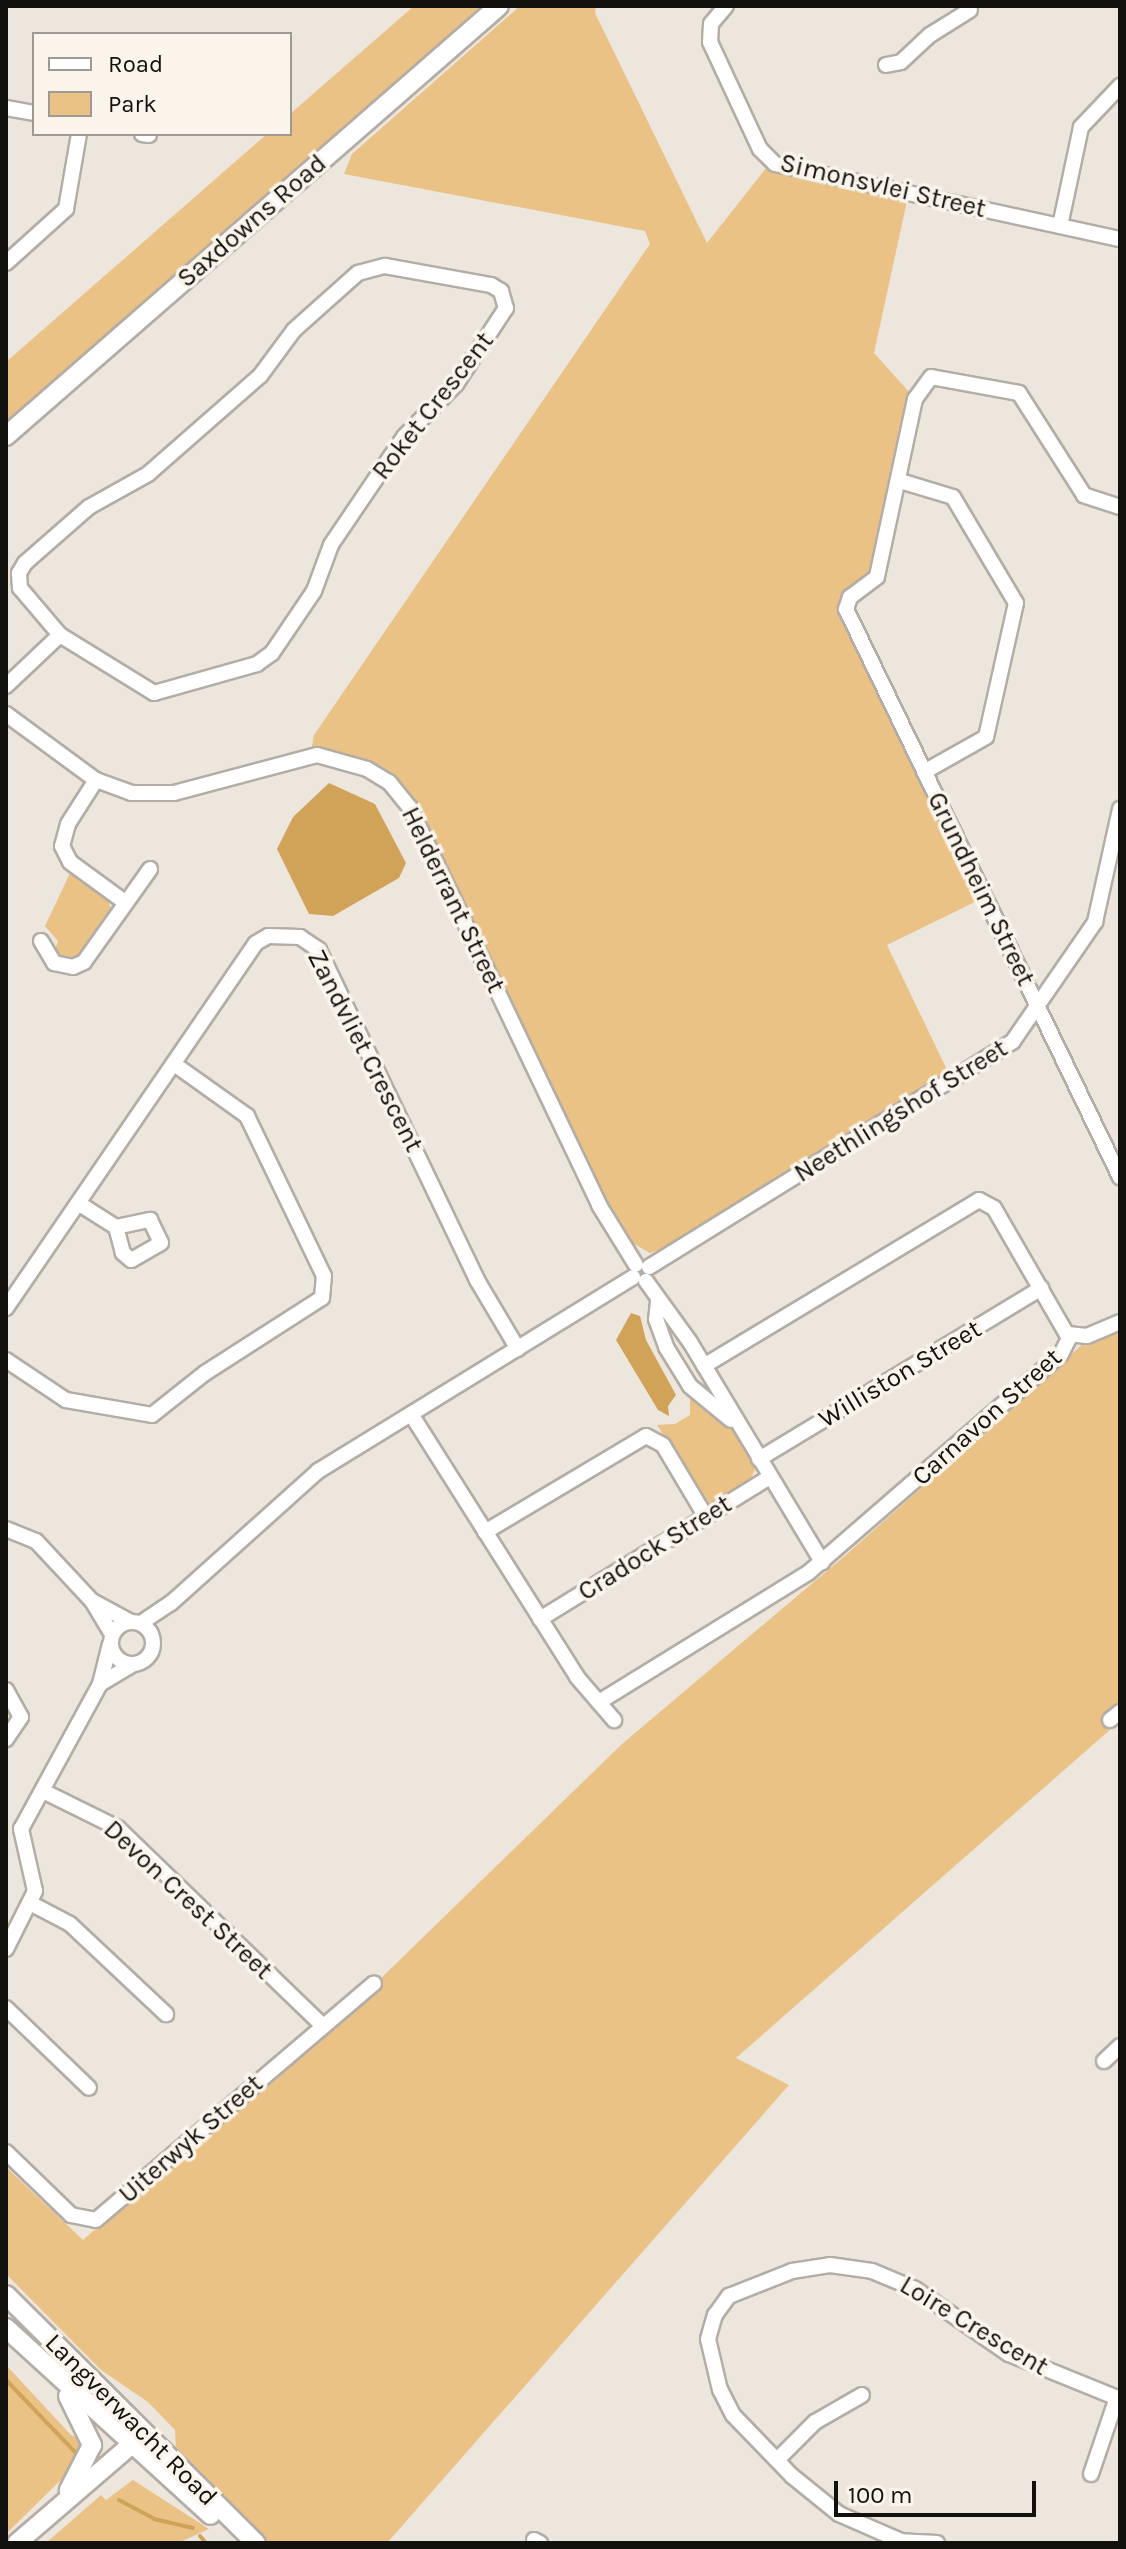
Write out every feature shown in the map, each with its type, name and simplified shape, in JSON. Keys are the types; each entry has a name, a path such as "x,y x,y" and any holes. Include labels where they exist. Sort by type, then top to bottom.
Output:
{"street":[{"name":"Saxdowns Road","path":"6,436 499,6"},
{"name":"Simonsvlei Street","path":"726,6 711,24 710,42 770,160 1120,239"},
{"path":"886,65 901,62 930,35 970,13"},
{"path":"1060,226 1081,127 1120,86"},
{"path":"6,108 32,113"},
{"path":"6,263 66,209 79,136"},
{"name":"Roket Crescent","path":"385,266 501,291 504,314 449,393 404,437 331,545 308,601 265,660 154,693 60,635 20,588 21,568 89,507 140,480 204,425 265,371 294,330 358,273 385,266"},
{"path":"924,772 978,745 989,731 1016,603 953,497 900,481 918,390 931,377 944,376 1019,393 1084,495 1120,507"},
{"name":"Grundheim Street","path":"900,481 877,577 848,601 847,614 1120,1177"},
{"path":"6,686 60,635"},
{"name":"Helderrant Street","path":"6,714 96,780 131,793 174,793 317,755 367,769 389,782 410,808 599,1205 658,1301 704,1366 822,1562"},
{"path":"96,780 68,824 62,846 70,862 126,903"},
{"name":"Neethlingshof Street","path":"135,1622 171,1603 309,1478 1000,1052 1038,1007 1095,922 1120,809"},
{"path":"41,941 54,963 79,965 150,869"},
{"name":"Zandvliet Crescent","path":"6,1308 259,940 274,935 312,941 477,1280 518,1349"},
{"path":"6,1360 66,1400 152,1415 200,1377 322,1298 324,1276 247,1116 174,1064"},
{"name":"Carnavon Street","path":"599,1702 822,1562 1061,1354 1068,1334 994,1208 974,1201 704,1366"},
{"path":"78,1203 116,1227"},
{"name":"Williston Street","path":"759,1459 1041,1288"},
{"path":"658,1301 659,1333 690,1386 740,1428"},
{"path":"1068,1334 1087,1336 1120,1322"},
{"path":"659,1333 675,1323"},
{"path":"411,1414 540,1619 614,1720"},
{"path":"485,1532 646,1436 663,1445 706,1517"},
{"name":"Cradock Street","path":"540,1619 770,1477"},
{"path":"6,1529 32,1538 92,1601 122,1662 133,1664"},
{"path":"92,1601 135,1622 154,1641 148,1657 100,1684"},
{"name":"Neethlingshof Street","path":"154,1641 171,1603"},
{"path":"6,1949 35,1887 21,1829 100,1684 111,1639 135,1622"},
{"path":"6,1690 21,1717 6,1739"},
{"name":"Devon Crest Street","path":"43,1791 118,1828 322,2025"},
{"path":"30,1903 70,1924 166,2014"},
{"name":"Uiterwyk Street","path":"6,2152 71,2215 96,2220 374,1983"},
{"path":"6,2008 89,2088"},
{"path":"1104,2061 1120,2046"},
{"name":"Loire Crescent","path":"937,2543 901,2541 839,2514 777,2460 733,2415 720,2390 708,2339 715,2315 729,2296 792,2271 830,2265 887,2275 1009,2354 1118,2398"},
{"name":"Langverwacht Road","path":"6,2295 138,2439 241,2543"},
{"name":"Langverwacht Road","path":"6,2328 56,2378 138,2439 256,2543"},
{"path":"56,2378 87,2427 92,2445 91,2456 57,2509"},
{"path":"777,2460 815,2422 862,2395"},
{"path":"1091,2474 1118,2398"},
{"path":"17,2543 138,2439"}],"green space":[{"path":"414,6 483,6 6,422 6,362 265,136 292,136 292,112"},
{"path":"520,6 596,6 595,13 707,243 767,167 783,175 907,201 874,353 910,393 873,572 846,592 840,606 979,900 887,945 949,1074 670,1246 650,1253 631,1242 609,1207 411,794 389,771 367,760 312,746 314,735 650,244 645,231 344,174 352,154"},
{"path":"70,873 107,898 112,911 79,961 60,961 54,952 58,941 45,926"},
{"path":"1120,1311 1120,1721 736,2058 789,2085 387,2543 265,2543 176,2451 175,2430 148,2402 101,2370 6,2274 6,2167 83,2240 375,1984 622,1744 847,1554"},
{"path":"690,1392 734,1431 756,1466 749,1484 711,1506 657,1425 675,1424 690,1415"},
{"path":"6,2365 71,2435 83,2440 76,2465 6,2534"},
{"path":"133,2480 209,2529 178,2543 46,2543 101,2495 106,2500"}],"shaded area":[{"path":"329,783 375,804 406,863 399,878 333,916 309,914 277,849 293,817"},
{"path":"631,1313 640,1316 646,1340 676,1395 668,1406 669,1416 658,1410 616,1340"}],"waterway":[{"path":"6,2380 79,2456"},
{"path":"119,2500 154,2519 193,2528"},
{"path":"200,2536 206,2543"}]}
